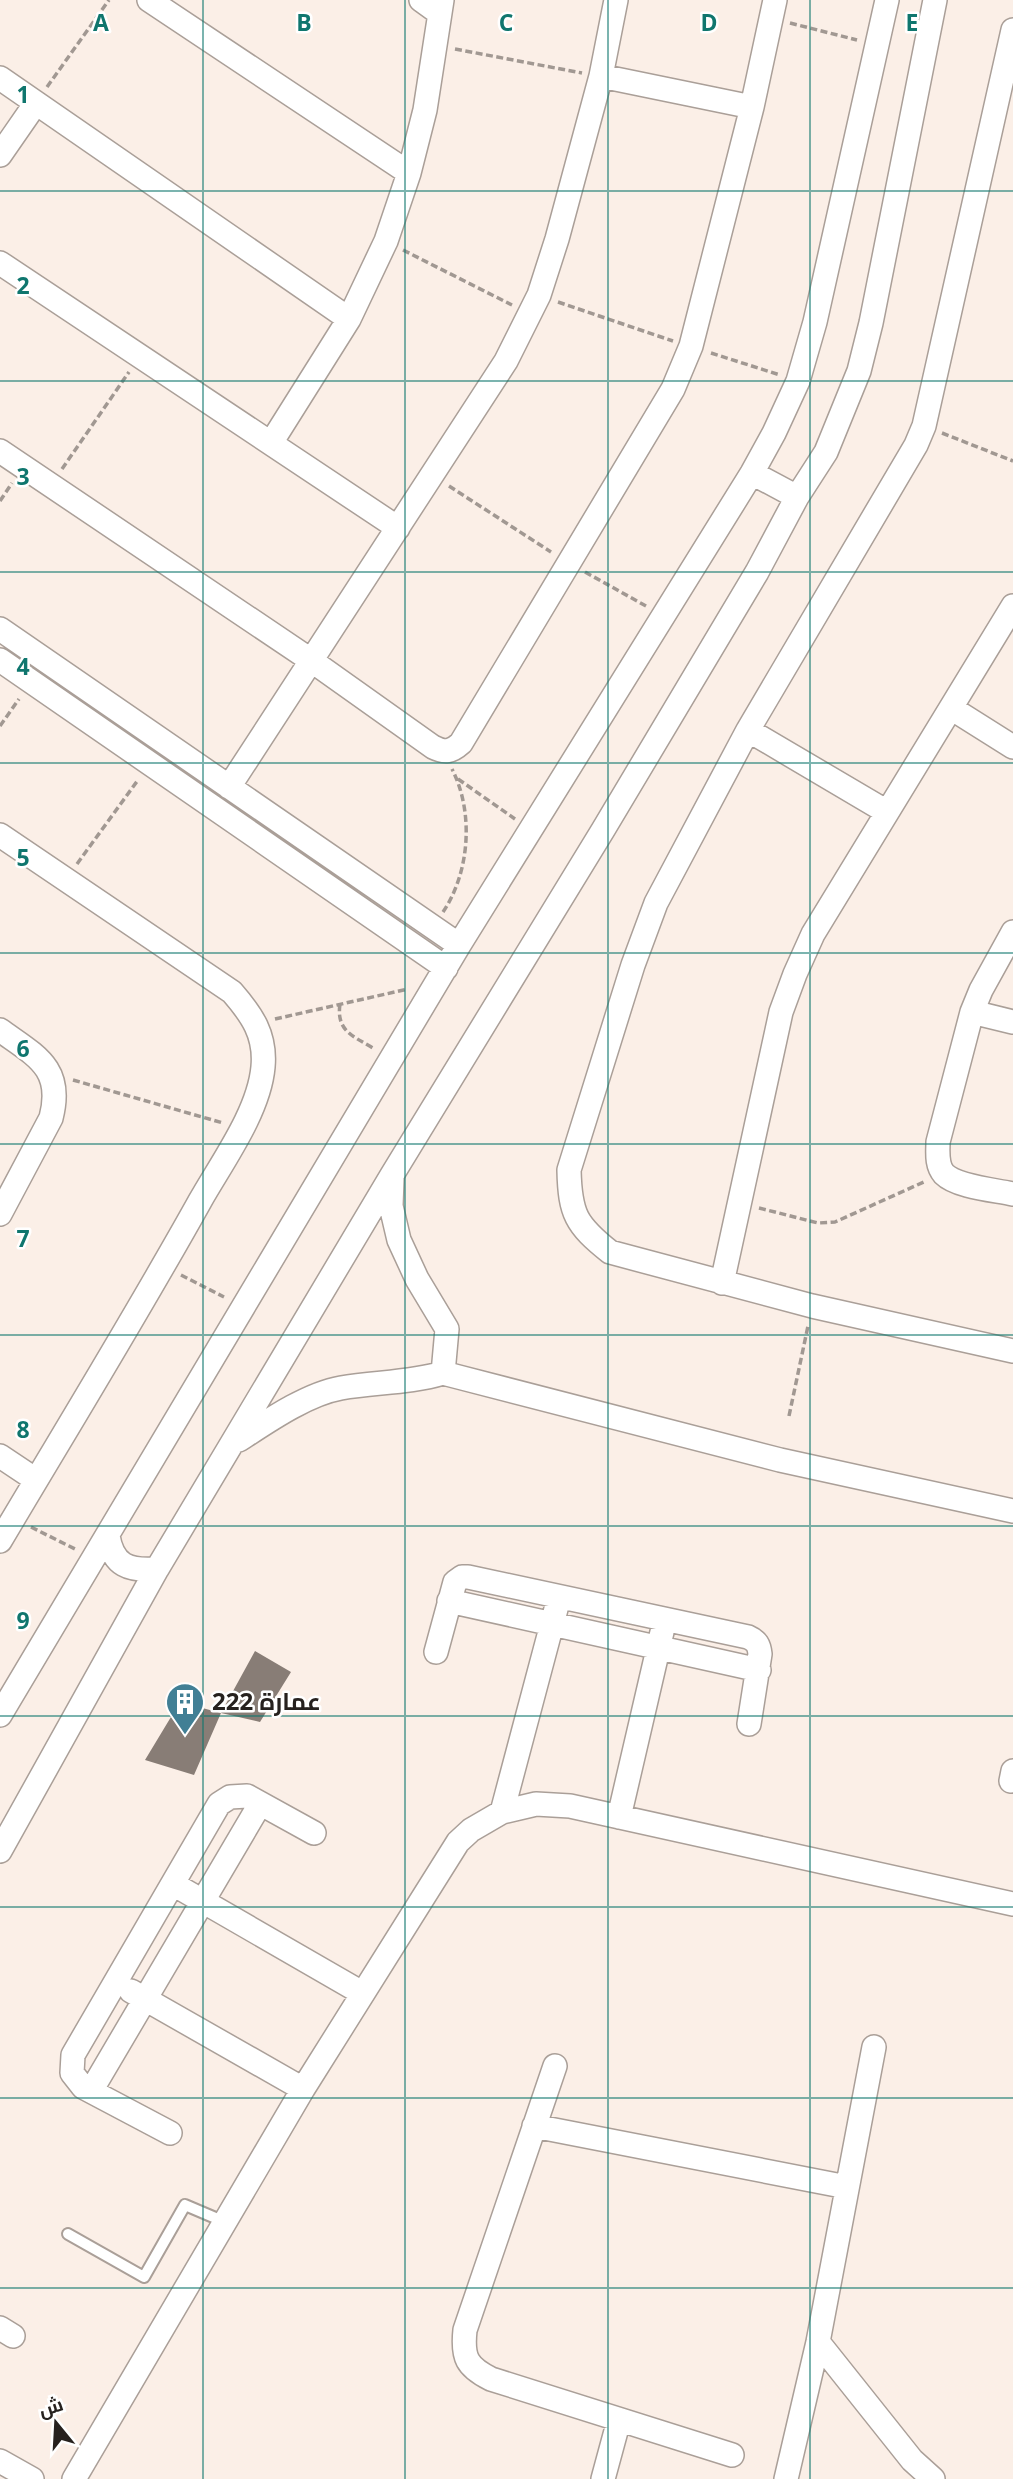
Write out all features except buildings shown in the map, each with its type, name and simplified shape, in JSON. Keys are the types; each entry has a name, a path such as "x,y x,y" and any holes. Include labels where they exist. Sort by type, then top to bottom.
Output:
{"street":[{"path":"149,0 409,173"},
{"path":"229,787 506,361 535,305 601,76 616,0"},
{"path":"0,1715 459,945 752,473 774,433 798,381 824,287 887,0"},
{"path":"0,1851 157,1569 392,1175 603,830 757,572 797,497 826,452 859,371 872,323 935,0"},
{"path":"271,443 349,319 386,241 409,173 425,110 436,46 434,4"},
{"path":"0,451 312,660 443,752 453,750 461,743 673,389 691,346 752,107 773,9"},
{"path":"1011,44 923,426 916,445 748,730 656,903 645,929 569,1170 570,1203 585,1232 610,1252 812,1306 1013,1351"},
{"path":"601,76 752,107"},
{"path":"0,78 349,319"},
{"path":"0,155 36,103"},
{"path":"0,263 398,528"},
{"path":"752,473 797,497"},
{"path":"722,1283 781,1012 795,974 813,934 1013,606"},
{"path":"0,629 459,945"},
{"path":"0,660 150,764 441,975"},
{"path":"79,715 93,693"},
{"path":"951,708 1013,747"},
{"path":"748,730 887,812"},
{"path":"0,835 232,992 248,1009 262,1037 263,1066 259,1090 242,1128 164,1266 0,1541"},
{"path":"1013,932 972,1012 938,1142 938,1161 943,1173 955,1181 971,1186 1013,1194"},
{"path":"972,1012 1013,1021"},
{"path":"0,1030 42,1060 51,1073 55,1088 51,1118 0,1214"},
{"path":"392,1175 391,1206 399,1240 417,1279 447,1329 443,1373"},
{"path":"234,1443 283,1411 337,1389 419,1380 443,1373 780,1460 1013,1511"},
{"path":"0,1456 36,1480"},
{"path":"107,1536 110,1548 126,1567 138,1571 157,1569"},
{"path":"436,1652 455,1582 462,1577 666,1619 755,1640 760,1646 759,1670 749,1724"},
{"path":"502,1812 560,1597"},
{"path":"449,1601 759,1670"},
{"path":"619,1816 666,1619"},
{"path":"170,2133 76,2081 72,2073 73,2055 219,1804 230,1797 242,1795 314,1833"},
{"path":"90,2091 260,1804"},
{"path":"75,2479 303,2089 458,1842 471,1830 502,1812 519,1807 553,1804 619,1816 1013,1904"},
{"path":"173,1884 362,1993"},
{"path":"117,1983 303,2089"},
{"path":"786,2479 818,2342 874,2047"},
{"path":"555,2066 465,2330 463,2344 466,2361 491,2379 732,2455"},
{"path":"534,2126 847,2187"},
{"path":"818,2342 912,2459 933,2479"},
{"path":"603,2479 619,2420"},
{"path":"0,2461 32,2479"}],"lane":[{"path":"68,2234 144,2277 185,2205 225,2222"}],"path":[{"path":"36,103 109,0"},
{"path":"773,9 877,44"},
{"path":"436,46 601,76"},
{"path":"386,241 535,305 691,346 798,381"},
{"path":"51,486 139,356"},
{"path":"923,426 1013,461"},
{"path":"432,476 568,563 664,616"},
{"path":"0,726 30,681"},
{"path":"433,927 448,905 465,856 465,817 456,778 443,752"},
{"path":"66,879 150,764"},
{"path":"456,778 532,830"},
{"path":"256,1023 340,1004 441,975"},
{"path":"340,1004 338,1016 343,1027 351,1035 391,1059"},
{"path":"51,1073 242,1128"},
{"path":"740,1203 818,1223 835,1222 943,1173"},
{"path":"164,1266 244,1307"},
{"path":"789,1416 812,1306"},
{"path":"13,1519 94,1558"}],"place":[{"name":"عمارة 222","path":"185,1736"}]}
